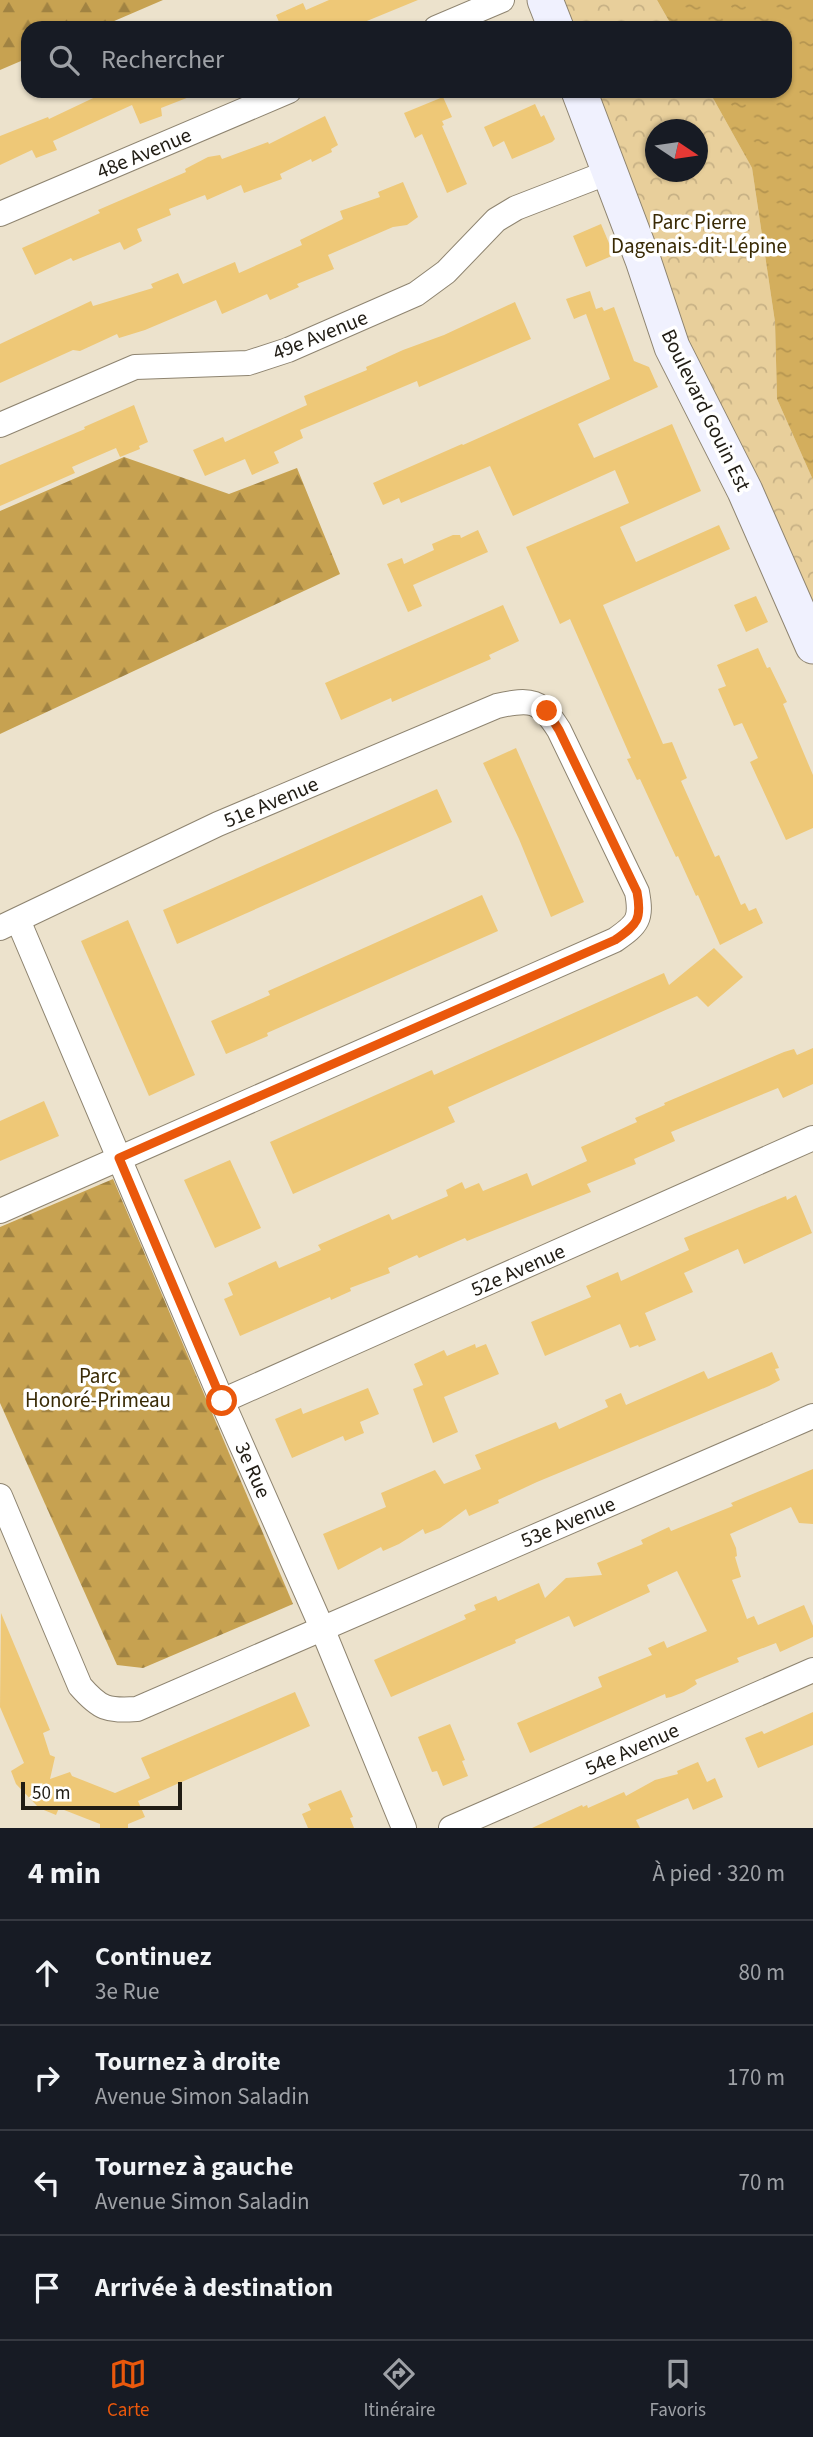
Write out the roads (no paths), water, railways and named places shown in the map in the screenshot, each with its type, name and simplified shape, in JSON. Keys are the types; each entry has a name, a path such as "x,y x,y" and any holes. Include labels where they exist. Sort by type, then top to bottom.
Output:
{"street":[{"path":"452,21 502,0"},
{"path":"545,0 553,21"},
{"name":"48e Avenue","path":"0,214 273,98"},
{"name":"Boulevard Gouin Est","path":"582,98 643,260 672,347 745,491 813,646"},
{"name":"49e Avenue","path":"0,425 135,367 248,363 288,350 416,294 446,272 496,220 516,208 609,172"},
{"name":"51e Avenue","path":"9,924 218,824 497,706 522,701 536,703 547,711 559,730 637,892 640,909 638,920 615,940 119,1158"},
{"name":"3e Rue","path":"9,924 119,1158 322,1628 404,1828"},
{"name":"52e Avenue","path":"222,1401 813,1138"},
{"path":"0,1211 119,1158"},
{"name":"53e Avenue","path":"0,1496 80,1686 92,1700 112,1711 137,1709 813,1416"},
{"name":"54e Avenue","path":"451,1828 813,1670"}],"water":[{"path":"657,0 813,0 813,480 777,399 775,322 752,168 713,98 792,98 792,21 669,21"}],"park label":[{"name":"Parc Pierre Dagenais-dit-Lépine","path":"699,234"},
{"name":"Parc Honoré-Primeau","path":"98,1388"}]}
